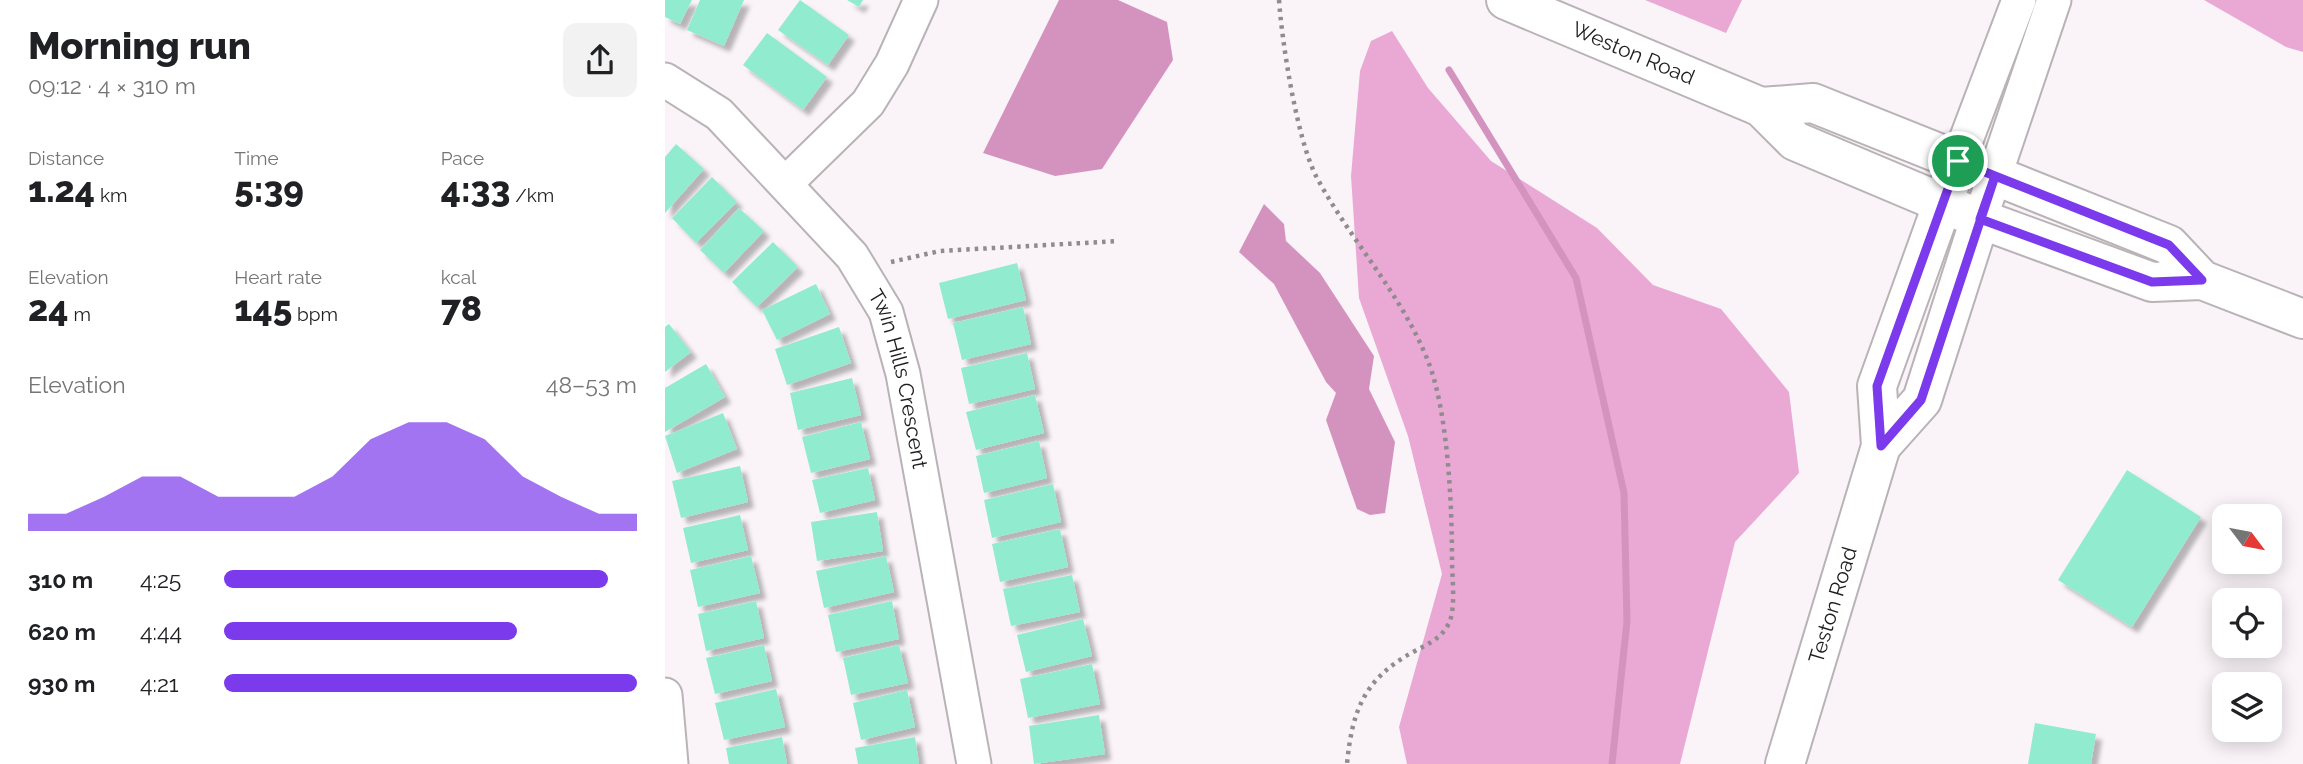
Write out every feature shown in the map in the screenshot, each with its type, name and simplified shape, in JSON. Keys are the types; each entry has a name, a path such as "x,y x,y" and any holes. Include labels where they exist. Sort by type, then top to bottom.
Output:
{"main road":[{"name":"Weston Road","path":"1506,0 1761,107 1795,141 1980,219 2152,282 2202,280 2303,319"},
{"name":"Weston Road","path":"1761,107 1813,103 2169,245 2202,280"},
{"name":"Teston Road","path":"1785,764 1881,446 1877,386 1958,161"},
{"name":"Teston Road","path":"1881,446 1921,400 1980,219"}],"street":[{"path":"786,183 868,103 892,64 921,0"},
{"name":"Teston Road","path":"1958,161 2019,0"},
{"name":"Teston Road","path":"1980,219 2054,0"},
{"name":"Twin Hills Crescent","path":"665,80 719,114 852,256 871,284 894,335 974,764"},
{"path":"665,695 671,764"}],"path":[{"path":"1279,0 1300,127 1315,174 1397,299 1429,362 1445,450 1453,559 1451,620 1442,636 1409,654 1375,680 1361,699 1350,733 1347,764"},
{"path":"891,262 940,251 1118,241"}],"shaded area":[{"path":"1059,0 1118,0 1167,22 1173,60 1102,169 1055,176 983,153"},
{"path":"1645,0 1742,0 1726,33"},
{"path":"2204,0 2303,0 2303,52 2286,47"},
{"path":"1392,31 1428,88 1491,161 1597,228 1653,285 1721,309 1789,392 1799,473 1735,542 1680,764 1407,764 1399,727 1442,574 1408,436 1359,298 1351,176 1360,71 1371,41"},
{"path":"1264,204 1284,224 1286,241 1320,273 1374,356 1369,389 1395,442 1385,513 1370,515 1357,509 1326,420 1336,393 1326,382 1274,284 1239,252"}],"building":[{"path":"665,0 692,0 680,24 665,17"},
{"path":"700,0 744,0 724,46 687,30"},
{"path":"800,0 849,35 828,65 778,30"},
{"path":"847,0 863,0 859,7"},
{"path":"767,33 827,77 803,110 743,65"},
{"path":"676,144 704,169 665,213 665,157"},
{"path":"712,177 737,202 696,243 672,218"},
{"path":"739,208 764,231 724,273 700,250"},
{"path":"773,242 798,267 757,307 732,282"},
{"path":"1017,263 1026,300 948,319 939,283"},
{"path":"816,284 830,314 777,340 762,310"},
{"path":"1023,307 1031,344 962,360 953,323"},
{"path":"669,324 691,352 665,372 665,327"},
{"path":"839,327 851,363 787,385 775,349"},
{"path":"1027,353 1035,389 969,404 961,368"},
{"path":"706,364 725,397 665,432 665,388"},
{"path":"852,378 861,415 798,430 790,393"},
{"path":"1035,395 1044,433 976,450 966,412"},
{"path":"723,413 737,449 677,473 665,436"},
{"path":"861,422 870,459 811,473 802,437"},
{"path":"1039,441 1047,478 984,493 976,456"},
{"path":"740,466 748,502 681,518 672,481"},
{"path":"868,468 875,500 820,513 812,480"},
{"path":"2127,470 2201,517 2132,627 2058,580"},
{"path":"1053,484 1061,522 992,538 984,500"},
{"path":"877,512 883,551 817,561 811,522"},
{"path":"740,515 748,550 691,563 683,528"},
{"path":"1060,529 1068,567 1000,582 992,544"},
{"path":"751,556 760,593 698,607 690,570"},
{"path":"886,556 894,592 824,608 816,571"},
{"path":"1072,575 1080,612 1011,626 1003,589"},
{"path":"756,601 764,638 706,651 698,614"},
{"path":"892,601 899,639 836,652 828,615"},
{"path":"1083,619 1092,656 1026,672 1017,635"},
{"path":"764,645 772,681 715,694 706,658"},
{"path":"899,645 908,683 851,695 843,658"},
{"path":"1092,664 1100,704 1028,718 1020,679"},
{"path":"776,689 785,727 724,740 715,703"},
{"path":"907,690 915,727 861,740 853,703"},
{"path":"1099,715 1105,754 1034,764 1029,726"},
{"path":"2035,723 2096,734 2091,764 2028,764"},
{"path":"782,737 787,764 729,764 726,748"},
{"path":"915,737 919,764 858,764 855,748"}],"waterway":[{"path":"1449,70 1576,278 1624,493 1627,621 1612,764"}],"route":[{"path":"1958,161 1877,386 1881,446 1921,400 1980,219 1995,176 2169,245 2202,280 2152,282 1980,219 1995,176 1958,161"}]}
